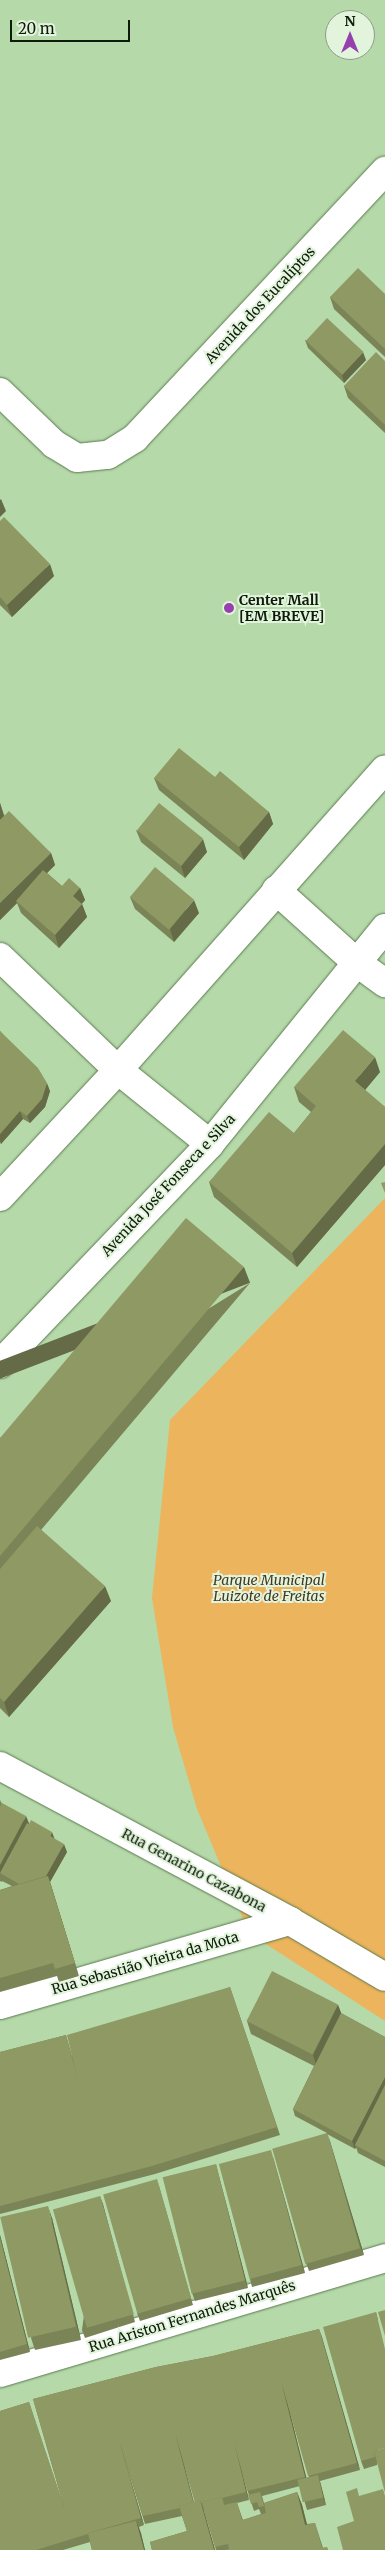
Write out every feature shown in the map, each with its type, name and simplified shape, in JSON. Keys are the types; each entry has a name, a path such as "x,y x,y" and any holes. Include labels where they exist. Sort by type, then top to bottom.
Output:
{"street":[{"name":"Avenida dos Eucalíptos","path":"0,392 54,444 77,458 108,455 135,438 385,171"},
{"path":"0,1197 118,1070 385,768"},
{"path":"276,890 356,962 385,983"},
{"name":"Avenida José Fonseca e Silva","path":"0,1364 210,1144 385,928"},
{"path":"0,957 118,1070 210,1144"},
{"name":"Rua Genarino Cazabona","path":"0,1766 290,1921 385,1977"},
{"name":"Rua Sebastião Vieira da Mota","path":"0,2005 290,1921"},
{"name":"Rua Ariston Fernandes Marquês","path":"0,2373 385,2258"}],"green space":[{"name":"Parque Municipal Luizote de Freitas","path":"385,1198 385,2021 249,1933 197,1809 173,1727 152,1598 170,1420"}],"building":[{"path":"358,268 385,294 385,349 330,297"},
{"path":"327,318 364,352 342,375 306,341"},
{"path":"376,352 385,361 385,425 344,386"},
{"path":"4,517 50,564 7,605 0,597 0,521"},
{"path":"179,748 215,777 220,771 269,812 239,847 154,778"},
{"path":"159,803 203,839 181,866 137,830"},
{"path":"9,811 51,853 0,903 0,820"},
{"path":"155,867 194,900 169,930 130,897"},
{"path":"43,870 62,886 69,878 80,888 73,896 82,904 55,935 16,901"},
{"path":"343,1030 375,1057 355,1081 385,1107 385,1144 292,1253 209,1182 269,1112 294,1133 316,1106 294,1087"},
{"path":"0,1031 38,1068 47,1083 42,1099 27,1116 20,1111 0,1134"},
{"path":"385,1182 385,1193 381,1183"},
{"path":"186,1218 244,1267 0,1556 0,1438"},
{"path":"37,1526 105,1586 4,1702 0,1698 0,1569"},
{"path":"2,1803 26,1816 0,1865 0,1807"},
{"path":"31,1820 52,1832 50,1836 64,1844 46,1876 19,1884 0,1873 27,1823 29,1824"},
{"path":"48,1876 75,1963 55,1969 53,1963 0,1978 0,1890"},
{"path":"272,1971 338,2005 313,2054 247,2021"},
{"path":"230,1987 277,2127 152,2166 0,2206 0,2052 66,2035 77,2077 67,2035"},
{"path":"341,2013 385,2037 385,2077 352,2141 293,2109"},
{"path":"385,2085 385,2161 355,2145"},
{"path":"327,2133 360,2248 305,2264 272,2149"},
{"path":"271,2150 302,2265 250,2279 219,2164"},
{"path":"216,2164 245,2280 192,2294 163,2177"},
{"path":"157,2179 191,2298 137,2314 103,2194"},
{"path":"100,2196 134,2314 87,2328 53,2210"},
{"path":"48,2206 76,2327 28,2338 0,2217"},
{"path":"0,2238 27,2344 0,2352"},
{"path":"385,2310 385,2336 378,2312"},
{"path":"376,2312 385,2349 385,2448 374,2451 375,2457 361,2461 323,2327"},
{"path":"319,2329 357,2463 308,2476 281,2381 305,2477 247,2491 234,2442 246,2492 202,2503 200,2500 195,2502 175,2433 193,2502 179,2506 180,2508 143,2516 119,2440 141,2518 36,2550 0,2550 0,2411 29,2402 65,2510 33,2399 156,2367 213,2356"},
{"path":"385,2448 385,2493 374,2451"},
{"path":"318,2475 323,2497 303,2502 298,2480"},
{"path":"357,2488 359,2496 383,2489 385,2496 385,2550 343,2550 337,2527 354,2521 346,2492"},
{"path":"260,2492 264,2506 259,2507 257,2502 251,2504 248,2495"},
{"path":"297,2492 305,2525 315,2523 322,2548 327,2547 327,2550 226,2550 229,2549 228,2544 215,2547 202,2502 222,2497 224,2505 237,2502 242,2520 266,2513 264,2503"},
{"path":"200,2500 214,2550 152,2550 150,2542 187,2531 179,2506"},
{"path":"136,2521 144,2550 92,2550 88,2533"}],"place":[{"name":"Center Mall [EM BREVE]","path":"229,608"}]}
